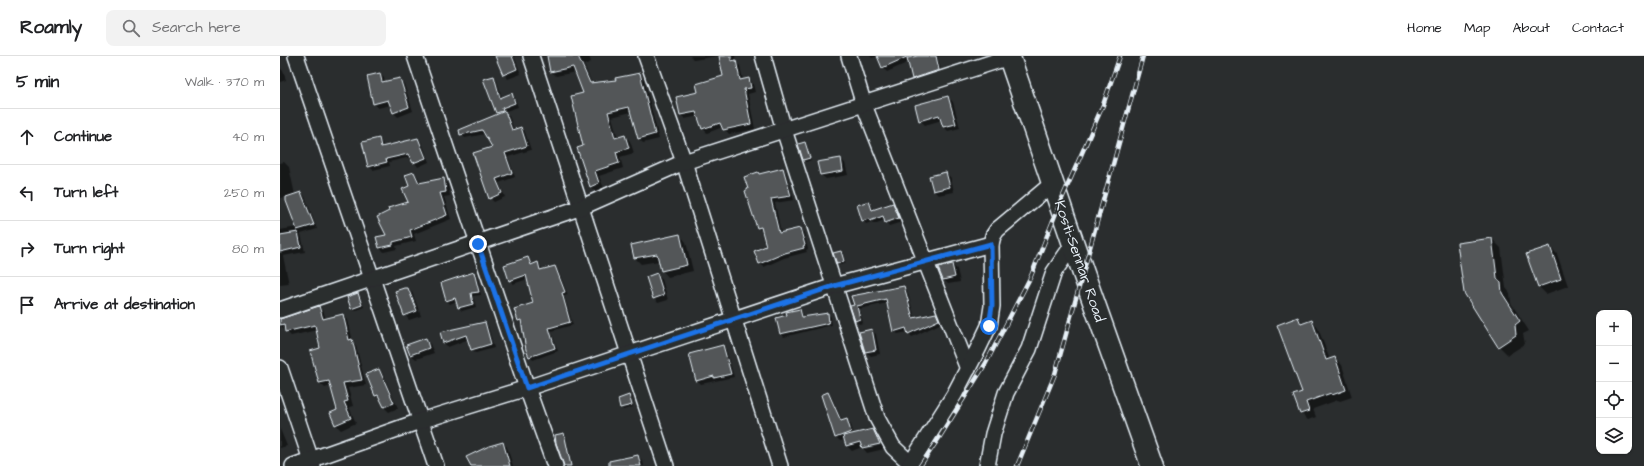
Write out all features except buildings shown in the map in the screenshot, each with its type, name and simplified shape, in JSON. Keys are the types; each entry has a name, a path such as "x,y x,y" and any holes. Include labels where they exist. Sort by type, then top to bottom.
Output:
{"highway":[{"name":"Kosti-Sennar Road","path":"1009,57 1152,466"}],"street":[{"path":"296,56 436,466"},
{"path":"415,56 527,388 555,466"},
{"path":"531,56 582,207 628,354 666,466"},
{"path":"646,56 684,162 780,466"},
{"path":"763,56 784,130 877,418 893,447 909,465 954,395 989,326 992,306 991,244 993,236 997,230 1053,183"},
{"path":"848,56 864,105 968,369"},
{"path":"280,310 478,244 582,207 684,162 1009,57"},
{"path":"987,466 993,434 1006,393 1029,349 1054,272 1074,243"},
{"path":"293,466 312,463 420,421 527,388 834,286 926,263 991,244"},
{"path":"280,368 312,463"}],"railway":[{"path":"920,466 986,363 1031,276 1060,203 1103,105 1120,56"},
{"path":"1017,466 1055,374 1143,56"}],"route":[{"path":"478,244 527,388 834,286 926,263 991,244 992,306 989,326"}]}
